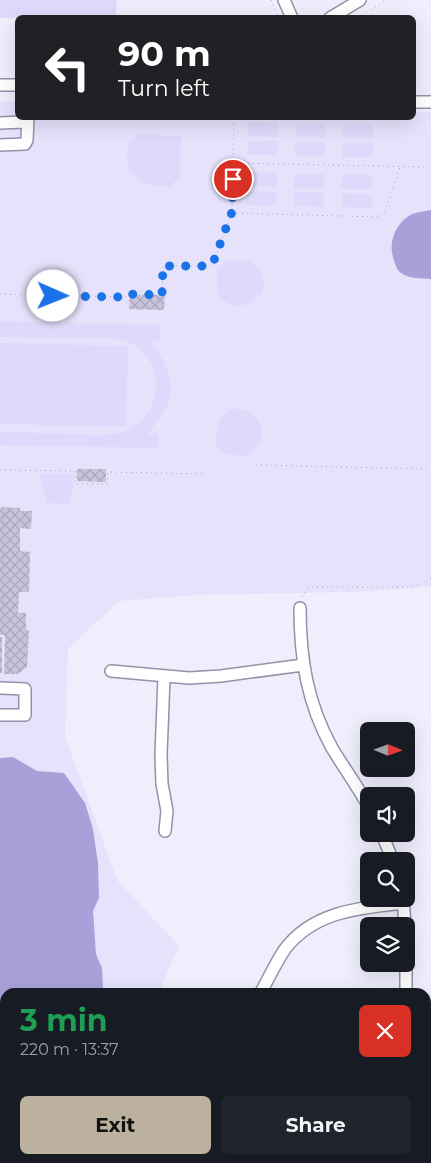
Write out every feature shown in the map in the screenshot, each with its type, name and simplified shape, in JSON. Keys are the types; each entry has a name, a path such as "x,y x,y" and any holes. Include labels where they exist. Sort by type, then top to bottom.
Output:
{"street":[{"path":"284,0 291,15"},
{"path":"335,15 360,0"},
{"path":"0,85 15,85"},
{"path":"416,102 431,102"},
{"path":"0,123 22,122 25,120"},
{"path":"0,145 25,144 27,140 28,120"},
{"path":"300,608 300,641 311,697 324,730 340,761 360,793"},
{"path":"111,671 189,678 304,666"},
{"path":"164,676 160,755 162,784 167,812 165,831"},
{"path":"0,688 25,689 25,715 0,715"},
{"path":"263,988 285,949 294,940 326,917 367,907"},
{"path":"406,972 406,988"}],"path":[{"path":"271,0 278,15"},
{"path":"363,15 386,0"},
{"path":"0,294 125,297 128,294 162,295 163,266 209,266 213,263 232,213 234,120"},
{"path":"233,163 427,167"},
{"path":"232,213 379,217 384,213 400,167"},
{"path":"256,465 431,469"},
{"path":"0,470 76,471 75,484 107,484 108,472 203,474"},
{"path":"300,608 302,597 306,590 311,587 411,587 422,584 431,578"}],"shaded area":[{"path":"0,0 117,0 116,15 15,15 15,18 0,18"},
{"path":"0,101 15,102 15,120 416,120 416,112 431,112 431,587 351,592 196,595 119,601 68,649 65,736 117,880 179,946 161,988 0,988"},
{"path":"248,122 278,123 278,137 248,136"},
{"path":"296,123 326,124 325,138 295,137"},
{"path":"343,124 373,125 373,139 342,138"},
{"path":"140,134 181,136 180,177 169,187 141,181 134,177 130,171 127,154 129,142"},
{"path":"248,141 278,141 277,155 247,155"},
{"path":"295,142 325,142 325,156 295,156"},
{"path":"343,143 373,143 373,157 342,157"},
{"path":"247,172 277,173 277,187 247,186"},
{"path":"294,174 324,174 324,188 294,188"},
{"path":"342,175 372,175 372,189 341,189"},
{"path":"246,191 277,192 276,206 246,205"},
{"path":"294,192 324,193 324,207 294,206"},
{"path":"342,193 372,194 372,208 341,207"},
{"path":"431,210 431,279 404,275 397,269 392,253 394,234 401,222 412,214"},
{"path":"226,260 249,261 260,272 264,282 263,291 258,298 241,306 232,305 224,301 217,289 217,268"},
{"path":"0,321 161,325 160,340 149,340 165,365 170,376 171,387 165,410 147,434 158,435 158,448 0,445 0,431 94,435 121,432 140,422 148,412 154,401 156,388 151,364 144,353 131,343 108,338 0,337"},
{"path":"0,343 128,346 126,427 0,424"},
{"path":"239,408 249,411 258,419 262,430 261,440 257,448 244,456 223,454 216,446 219,421 226,413"},
{"path":"39,473 73,474 73,491 68,504 47,503"},
{"path":"13,757 37,771 64,773 85,803 93,829 98,863 99,898 93,911 96,954 102,968 103,988 0,988 0,758"}],"building":[{"path":"130,295 165,295 164,310 129,309"},
{"path":"77,469 106,469 106,482 77,481"},
{"path":"2,507 20,508 20,511 32,511 31,529 20,528 20,551 30,552 29,592 19,592 18,613 26,613 26,629 29,631 27,667 18,674 4,674 5,635 0,635 0,510"},
{"path":"0,637 2,637 2,673 0,673"}],"route":[{"path":"53,296 125,297 128,294 162,295 163,266 209,266 213,263 232,212 233,179"}]}
